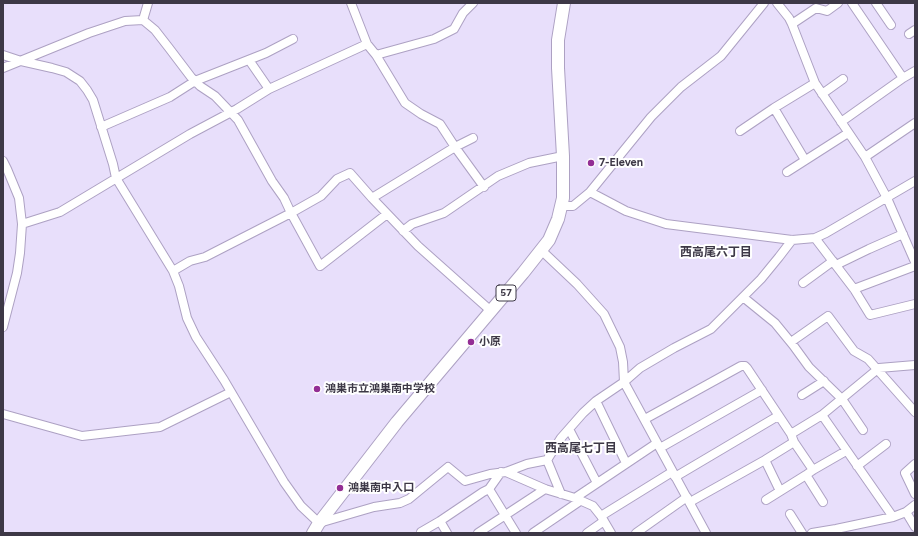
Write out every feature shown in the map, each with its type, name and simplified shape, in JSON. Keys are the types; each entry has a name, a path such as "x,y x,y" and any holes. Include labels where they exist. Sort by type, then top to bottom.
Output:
{"main road":[{"name":"57","path":"316,528 397,422 549,240 558,219 563,198 563,156 558,68 558,40 564,3"}],"street":[{"path":"143,20 148,3"},
{"path":"352,3 367,44 376,54 405,103 421,114 440,124 484,187"},
{"path":"376,54 441,36 454,29 463,13 474,3"},
{"path":"561,206 573,206 590,192 651,117 681,87 721,56 764,3"},
{"path":"777,3 792,24 814,83 865,157 888,198 915,262"},
{"path":"792,24 816,8 827,11 838,3"},
{"path":"852,3 903,78"},
{"path":"876,3 891,26"},
{"path":"3,68 125,20 143,20 160,36 191,77 200,86 215,96 238,120 269,175 284,198 290,213 320,266 387,214"},
{"path":"102,127 170,97 195,81 266,54 293,39"},
{"path":"22,224 60,212 190,134 237,109 269,89 367,44"},
{"path":"3,55 66,72 80,80 87,90 93,100 102,127 116,178 173,271 179,286 187,318 196,337 231,392 284,482 316,528 374,508 400,503 409,499 448,467 464,481 546,460 569,428 582,413 596,401 624,382 640,368 711,329 761,279 792,240"},
{"path":"249,60 269,89"},
{"path":"841,122 915,71"},
{"path":"822,94 843,79"},
{"path":"740,131 814,83"},
{"path":"774,108 805,160"},
{"path":"865,157 915,123"},
{"path":"787,172 848,133"},
{"path":"372,198 472,138"},
{"path":"403,231 412,224 444,213 498,176 529,164 563,156"},
{"path":"3,161 5,169 19,198 22,224 17,272 6,302 3,327"},
{"path":"173,271 190,261 205,257 321,196 337,179 350,173 418,246 491,310"},
{"path":"590,192 626,211 666,224 792,240 815,238 826,233 915,181"},
{"path":"803,283 835,263 903,234"},
{"path":"815,238 854,289 870,315 915,304"},
{"path":"541,250 577,284 604,314 620,347 623,362 624,382 706,533"},
{"path":"854,289 915,266"},
{"path":"743,297 775,323 809,367 842,398 863,430"},
{"path":"791,342 828,316 854,351 868,359 915,412"},
{"path":"636,533 688,499 765,460 879,368 915,365"},
{"path":"645,420 741,366 745,366 792,438 823,502"},
{"path":"802,395 824,381"},
{"path":"533,533 578,500 597,483 626,463 762,390"},
{"path":"3,414 82,436 160,427 231,392"},
{"path":"596,401 626,463"},
{"path":"822,415 893,517"},
{"path":"587,533 602,519 674,474 778,416"},
{"path":"569,428 597,483"},
{"path":"858,466 886,444"},
{"path":"766,500 846,451"},
{"path":"546,460 561,494"},
{"path":"765,460 780,491"},
{"path":"915,464 905,473 915,494"},
{"path":"503,472 593,506 611,533"},
{"path":"422,533 421,532 486,490 503,472"},
{"path":"471,479 486,490 516,533"},
{"path":"478,533 545,489"},
{"path":"812,533 893,517 906,512 915,505"},
{"path":"906,512 915,527"},
{"path":"790,514 802,533"},
{"path":"440,521 447,533"},
{"path":"848,533 868,522"}],"place":[{"name":"7-Eleven","path":"591,163"},
{"name":"小原","path":"471,342"},
{"name":"鴻巣市立鴻巣南中学校","path":"317,389"},
{"name":"鴻巣南中入口","path":"340,488"}],"district":[{"name":"西高尾六丁目","path":"716,252"},
{"name":"西高尾七丁目","path":"581,448"}]}
